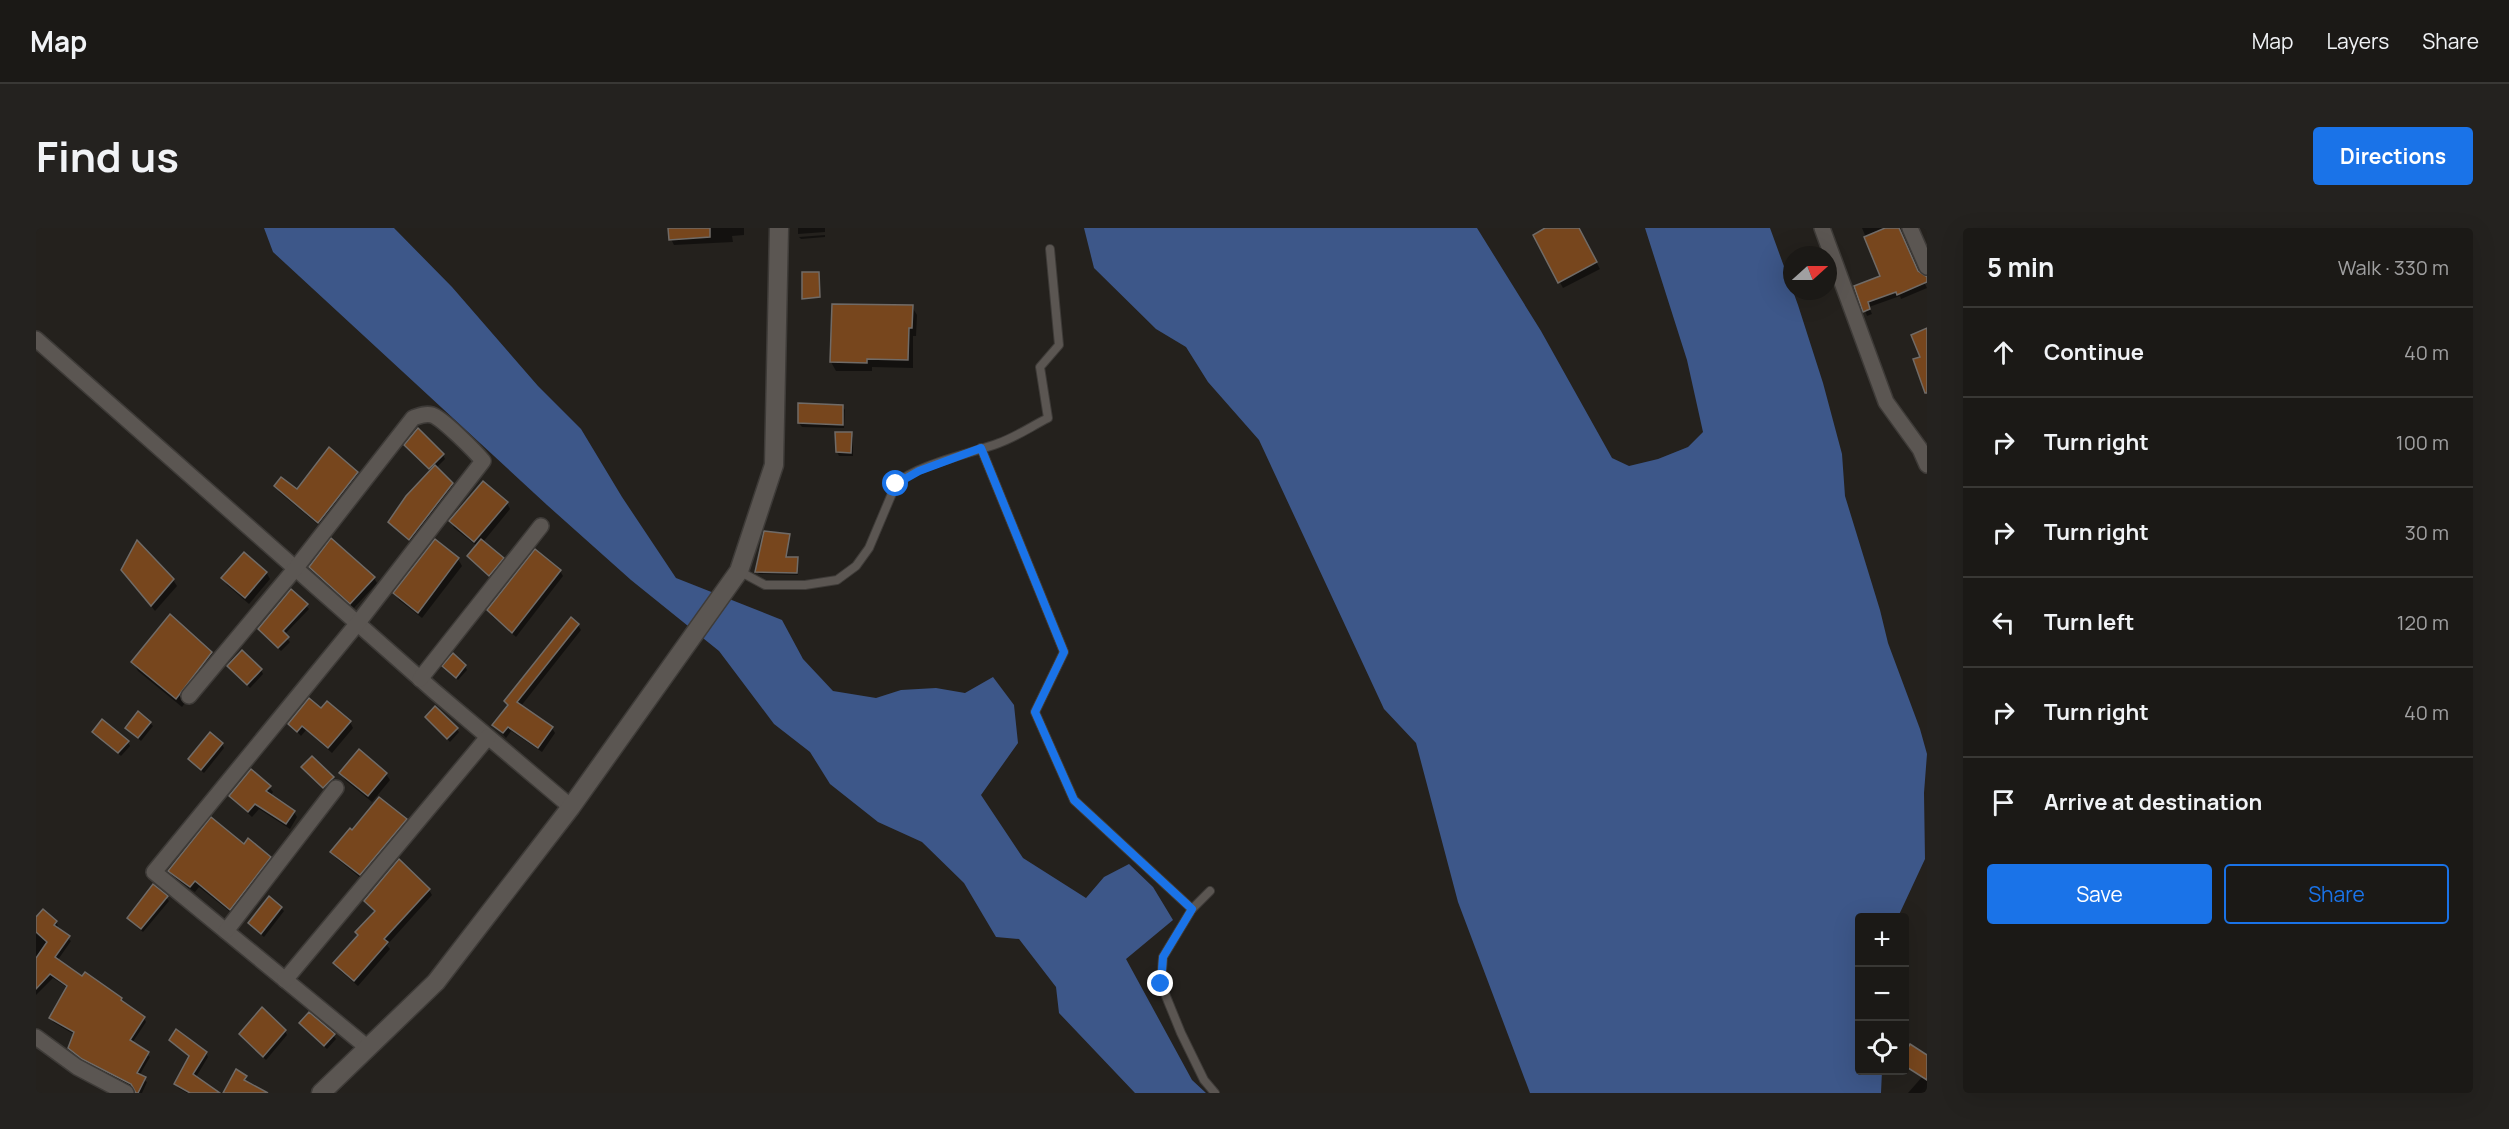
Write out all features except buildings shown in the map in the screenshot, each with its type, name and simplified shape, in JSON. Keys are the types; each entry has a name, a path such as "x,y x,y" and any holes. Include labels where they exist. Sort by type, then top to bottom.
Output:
{"street":[{"path":"321,1093 436,982 571,807 739,571 774,465 779,228"},
{"path":"1822,228 1886,402 1920,449 1927,465"},
{"path":"1910,228 1927,267"},
{"path":"36,339 357,624 571,807"},
{"path":"189,696 295,569 413,418 424,414 435,416 459,438 468,443 483,461 357,624 154,872 368,1048"},
{"path":"420,679 541,526"},
{"path":"285,980 488,736"},
{"path":"226,931 336,788"},
{"path":"36,1037 77,1067 126,1093"}],"lane":[{"path":"739,571 765,585 806,585 837,580 856,566 869,548 896,484 901,479 1000,443 1048,418 1040,367 1059,345 1050,249"},
{"path":"981,448 1064,652 1035,712 1056,763 1074,800 1192,909"},
{"path":"1210,891 1192,909 1163,957 1161,984 1204,1080 1215,1093"}],"water":[{"path":"264,228 394,228 452,287 538,386 581,429 622,497 676,578 782,620 803,659 833,691 876,698 901,690 936,688 965,693 993,677 1014,705 1018,743 981,795 1023,858 1086,898 1104,877 1129,864 1153,887 1173,920 1126,959 1192,1080 1206,1093 1135,1093 1059,1013 1056,987 1019,939 996,937 964,883 922,842 878,822 830,784 810,752 774,724 719,651 631,580 547,505 273,252"},
{"path":"1084,228 1477,228 1541,331 1612,458 1629,466 1658,459 1688,447 1703,432 1687,360 1645,228 1770,228 1783,264 1783,300 1796,300 1823,383 1842,454 1845,496 1888,643 1927,754 1924,793 1925,859 1900,913 1855,913 1855,1075 1882,1075 1881,1093 1530,1093 1458,902 1416,743 1384,709 1259,440 1208,382 1186,347 1156,329 1094,268"}],"route":[{"path":"896,484 901,479 919,471 981,448 1064,652 1035,712 1056,763 1074,800 1192,909 1163,957 1161,984"}]}
